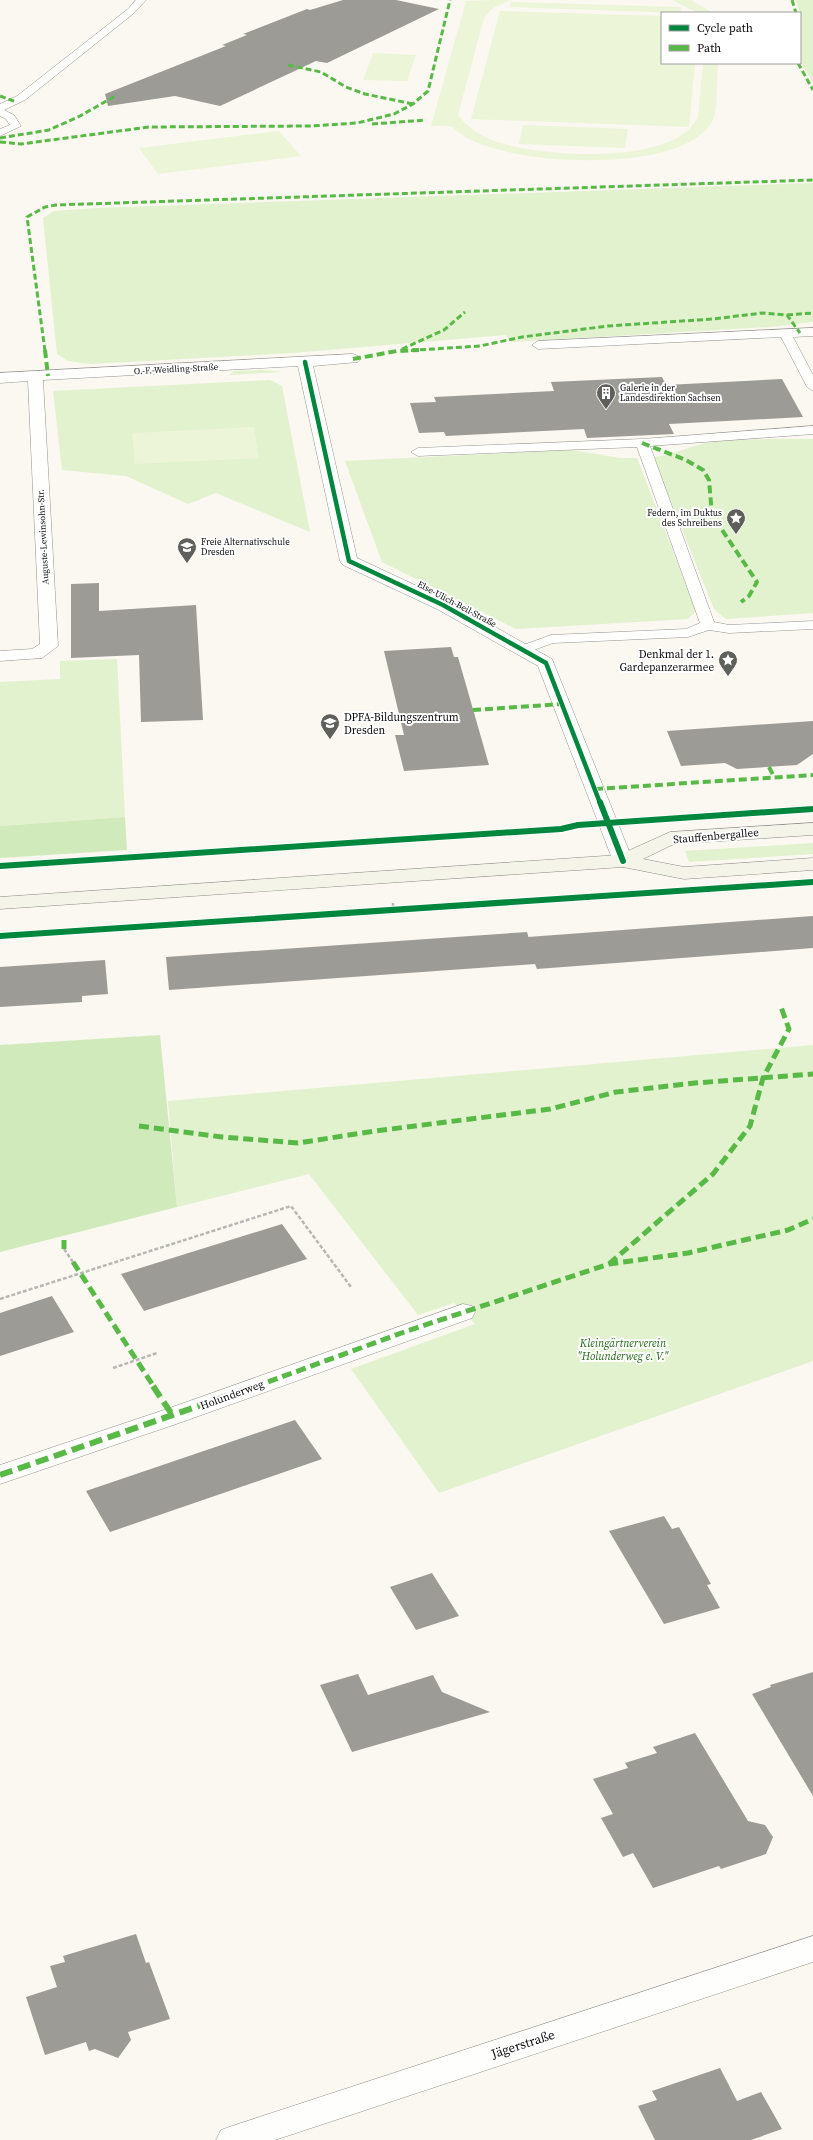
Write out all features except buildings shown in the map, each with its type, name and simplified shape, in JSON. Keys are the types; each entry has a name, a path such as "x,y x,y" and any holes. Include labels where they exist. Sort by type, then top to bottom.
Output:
{"main road":[{"name":"Stauffenbergallee","path":"623,861 670,838 813,829"},
{"path":"0,903 623,861 684,873 813,864"}],"street":[{"name":"O.-F.-Weidling-Straße","path":"0,378 353,359"},
{"name":"Else-Ulich-Beil-Straße","path":"305,362 349,561 443,605 546,663 623,861"},
{"name":"Auguste-Lewinsohn-Str.","path":"0,656 36,654 49,646 35,377"},
{"name":"Holunderweg","path":"0,1475 173,1416 463,1312"},
{"name":"Jägerstraße","path":"232,2140 813,1949"}],"lane":[{"path":"0,108 21,98 131,12 141,0"},
{"path":"0,112 10,117 16,126 0,133"},
{"path":"538,345 757,334 786,335 813,332"},
{"path":"786,335 813,387"},
{"path":"418,452 642,443 813,430"},
{"path":"642,443 708,625"},
{"path":"523,650 551,640 688,633 708,625 729,629 813,624"}],"path":[{"path":"393,903 393,909"},
{"path":"0,1299 291,1206 352,1287"},
{"path":"64,1249 73,1262"},
{"path":"113,1368 157,1353"}],"green space":[{"path":"510,0 493,8 484,18 458,115 466,124 479,134 515,147 572,154 604,154 635,151 663,144 684,133 698,117 703,64 718,64 715,116 698,137 675,148 647,156 614,159 581,160 522,155 491,148 477,143 462,135 452,127 431,126 466,1"},
{"path":"672,0 691,0 711,12 696,12"},
{"path":"796,0 813,0 813,83 801,62 801,12 800,12"},
{"path":"511,2 681,7 680,12 661,12 510,7"},
{"path":"500,11 661,16 661,64 695,64 689,127 471,119"},
{"path":"373,53 416,55 407,81 363,80"},
{"path":"523,125 628,129 625,148 519,144"},
{"path":"279,131 301,156 158,174 139,148"},
{"path":"813,183 813,322 770,327 511,342 506,335 292,353 91,364 68,361 57,354 43,218 54,211 96,208"},
{"path":"264,370 282,372 229,375 234,371"},
{"path":"270,380 282,386 310,532 216,493 188,504 126,476 62,470 53,391"},
{"path":"254,427 259,458 135,464 132,433"},
{"path":"813,439 813,613 726,619 714,609 653,457 667,455 700,444 730,440"},
{"path":"572,450 620,458 637,458 696,611 688,619 516,629 382,562 345,461"},
{"path":"117,659 125,817 0,826 0,682 60,679 60,661"},
{"path":"125,817 127,850 0,858 0,826"},
{"path":"813,843 813,854 689,862 685,851"},
{"path":"160,1035 177,1207 0,1252 0,1045"},
{"name":"Kleingärtnerverein \"Holunderweg e. V.\"","path":"813,1045 813,1361 439,1493 351,1369 475,1324 454,1303 418,1315 309,1174 177,1207 168,1101"}],"marked path":[{"path":"0,142 21,144 149,127 311,126 357,123 394,114 413,104 428,91 450,0"},
{"path":"792,0 796,12"},
{"path":"799,64 813,90"},
{"path":"288,65 321,72 346,87 365,94 413,104"},
{"path":"0,138 49,130 80,116 117,95"},
{"path":"0,96 16,102"},
{"path":"372,124 426,120"},
{"path":"48,376 27,217 45,207 56,205 813,180"},
{"path":"402,349 444,330 465,312"},
{"path":"353,359 397,351 480,346 522,337 608,326 713,319 762,313 787,315 800,333"},
{"path":"787,315 813,313"},
{"path":"642,443 686,460 703,470 709,480 712,515 757,582 749,596 741,602"},
{"path":"473,710 562,704"},
{"path":"769,767 774,777"},
{"path":"595,789 813,775"},
{"path":"609,1264 713,1174 750,1126 763,1078 789,1029 781,1007"},
{"path":"139,1126 222,1137 298,1143 375,1131 550,1109 616,1092 695,1083 813,1074"},
{"path":"0,1475 173,1416 407,1331 609,1264 688,1253 788,1230 813,1219"},
{"path":"64,1240 64,1249"},
{"path":"73,1262 173,1416"}],"cycle path":[{"path":"305,362 349,561 443,605 546,663 623,861"},
{"path":"0,866 561,829 578,825 813,809"},
{"path":"0,936 813,882"}],"place":[{"name":"Galerie in der Landesdirektion Sachsen","path":"606,410"},
{"name":"Federn, im Duktus des Schreibens","path":"736,535"},
{"name":"Freie Alternativschule Dresden","path":"187,564"},
{"name":"Denkmal der 1. Gardepanzerarmee","path":"728,677"},
{"name":"DPFA-Bildungszentrum Dresden","path":"330,740"}]}
